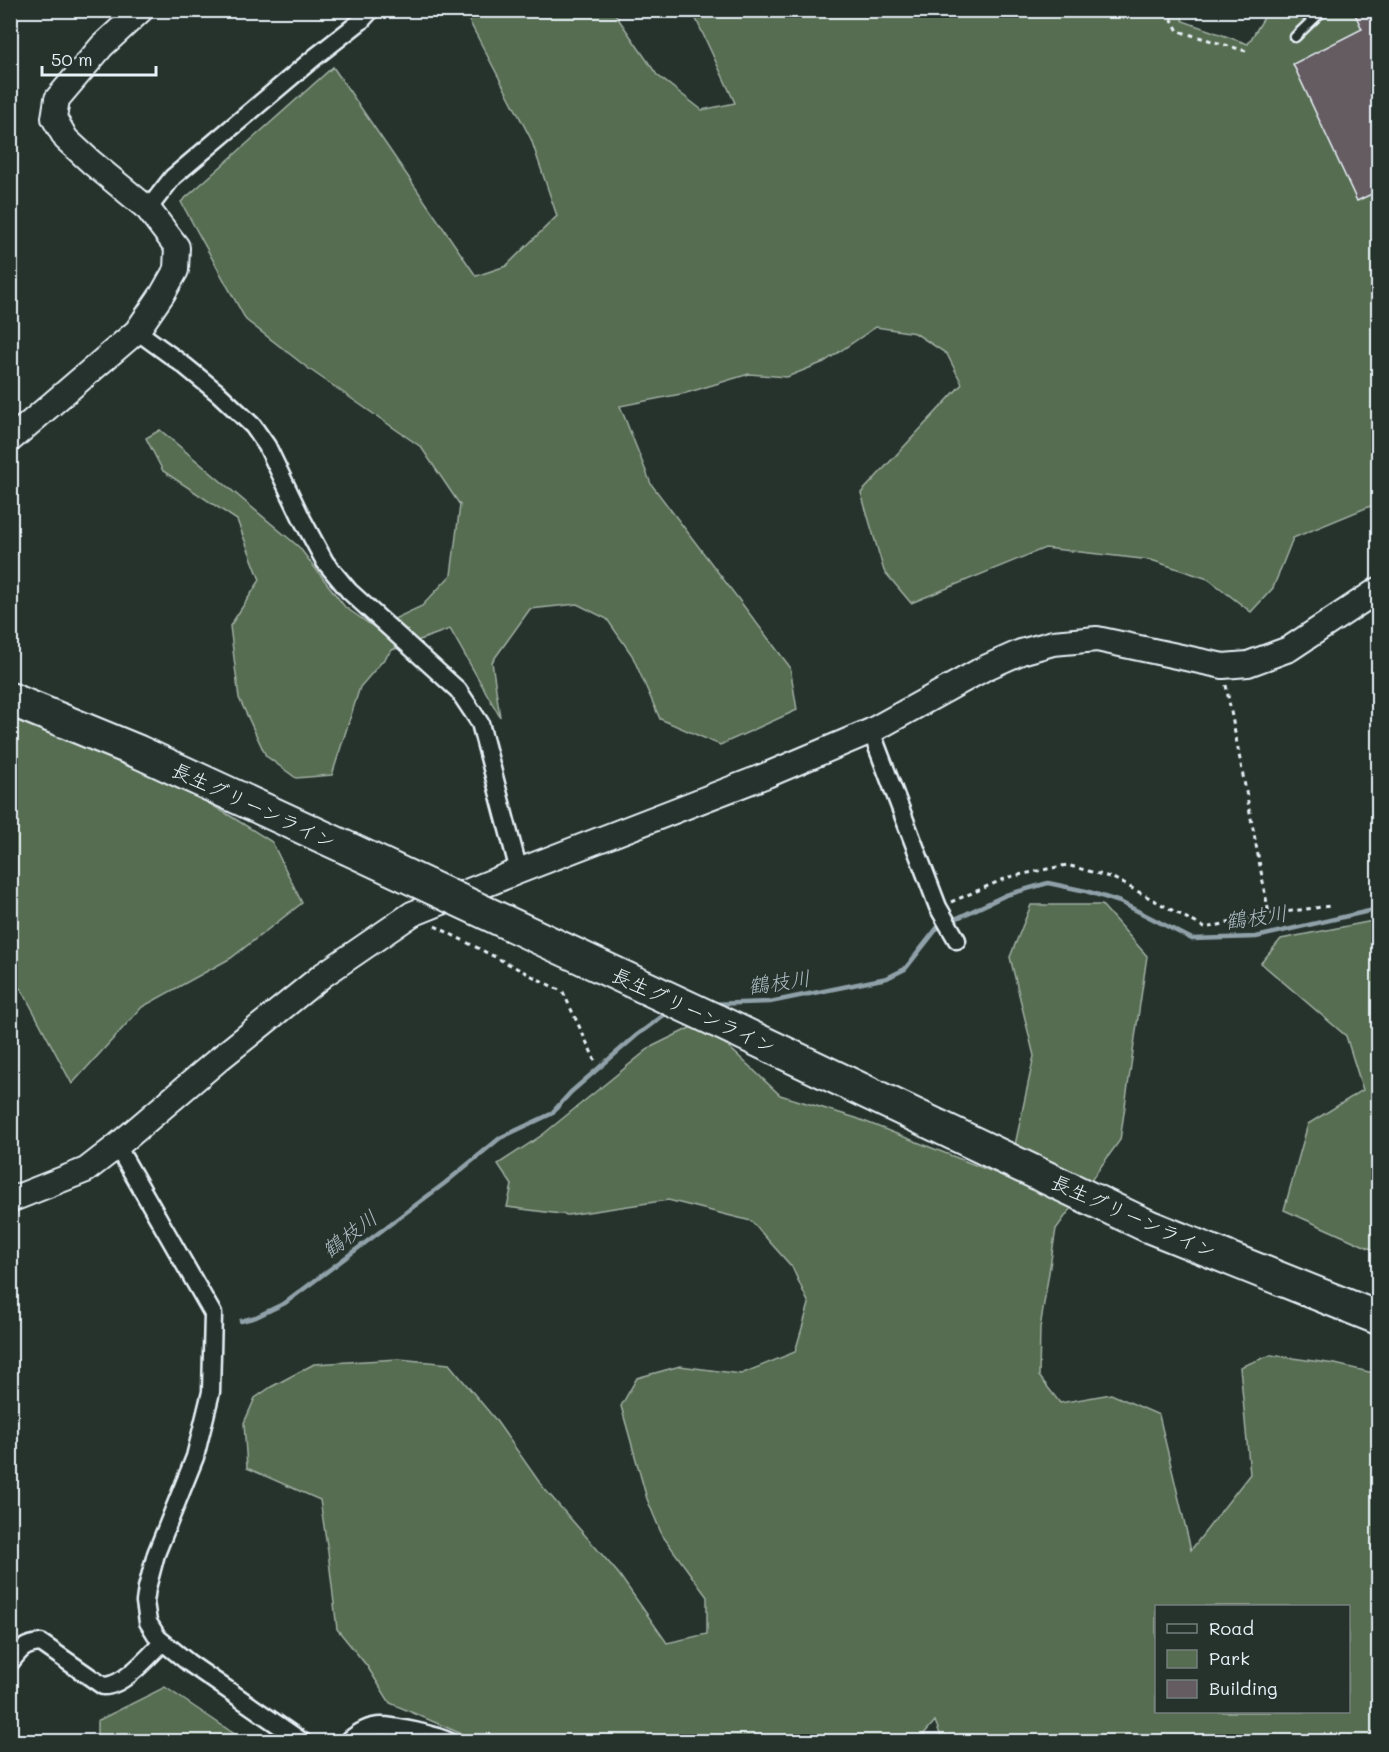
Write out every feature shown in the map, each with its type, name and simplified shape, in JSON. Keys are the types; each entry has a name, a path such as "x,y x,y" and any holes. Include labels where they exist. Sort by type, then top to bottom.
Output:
{"highway":[{"name":"長生グリーンライン","path":"10,699 139,752 347,848 1148,1226 1378,1318"}],"street":[{"path":"10,440 137,331 176,270 177,247 148,209 66,139 54,117 57,99 102,46 141,10"},
{"path":"148,209 173,177 361,21 371,10"},
{"path":"137,331 218,393 253,426 267,446 325,562 349,591 458,690 480,723 519,871"},
{"path":"10,1200 86,1170 323,975 412,914 767,775 871,731 985,668 1021,652 1053,643 1097,639 1222,666 1248,664 1289,649 1378,590"},
{"path":"871,731 938,907 957,940"},
{"path":"117,1146 213,1314 211,1392 195,1457 156,1554 145,1602 148,1622 158,1638 189,1663 303,1742"},
{"path":"10,1663 30,1643 40,1642 103,1686 110,1686 124,1679 163,1642"},
{"path":"347,1742 358,1732 380,1726 421,1732 450,1742"}],"lane":[{"path":"1295,37 1323,10"}],"path":[{"path":"1167,10 1178,31 1246,51"},
{"path":"1222,666 1269,914"},
{"path":"938,907 1009,878 1067,865 1113,878 1205,928 1269,914 1330,906"},
{"path":"412,914 563,992 595,1060"}],"green space":[{"path":"464,11 613,11 657,75 702,110 735,103 691,11 1180,11 1183,21 1248,44 1268,11 1378,11 1378,503 1293,538 1273,588 1251,612 1208,579 1151,560 1045,548 911,603 884,571 861,493 962,384 947,354 915,333 876,327 824,362 787,377 749,374 686,393 620,406 651,484 790,667 797,710 720,745 660,719 632,655 607,619 577,604 530,609 492,662 500,717 450,629 392,650 360,687 332,775 296,778 266,756 239,698 230,626 260,580 237,520 163,471 146,438 160,430 299,547 345,607 375,628 422,606 451,575 460,505 421,447 309,369 246,320 181,202 333,67 476,276 506,266 557,216 531,139"},
{"path":"10,718 170,780 272,842 302,903 231,958 142,1007 72,1084 21,988 11,990"},
{"path":"1031,905 1102,905 1147,956 1120,1140 1056,1229 1040,1328 1039,1376 1060,1403 1111,1394 1159,1415 1191,1550 1250,1474 1240,1367 1271,1355 1335,1364 1378,1374 1378,1741 943,1742 935,1721 917,1742 472,1741 464,1735 390,1703 367,1666 337,1629 320,1500 247,1468 244,1423 255,1398 314,1364 399,1359 449,1364 495,1419 542,1486 618,1573 667,1643 707,1634 707,1597 662,1535 647,1499 621,1406 637,1378 680,1366 741,1374 795,1352 809,1304 792,1267 751,1221 668,1200 568,1215 507,1207 512,1185 498,1164 541,1136 651,1047 702,1022 780,1095 856,1118 1008,1178 1034,1056 1010,957"},
{"path":"1378,920 1378,1252 1284,1210 1308,1124 1363,1090 1346,1036 1261,963 1281,939"},
{"path":"165,1687 245,1741 97,1741 97,1721"}],"building":[{"path":"1353,10 1378,10 1378,191 1357,201 1293,64 1362,29"}],"waterway":[{"name":"鶴枝川","path":"951,921 1006,895 1048,883 1086,891 1120,902 1192,939 1256,937 1378,909"},
{"name":"鶴枝川","path":"710,1004 770,1002 887,978 905,969 938,927 943,925"},
{"name":"鶴枝川","path":"241,1321 256,1317 285,1303 445,1183 500,1138 551,1114 571,1092 637,1035 664,1015 670,1014"}]}
